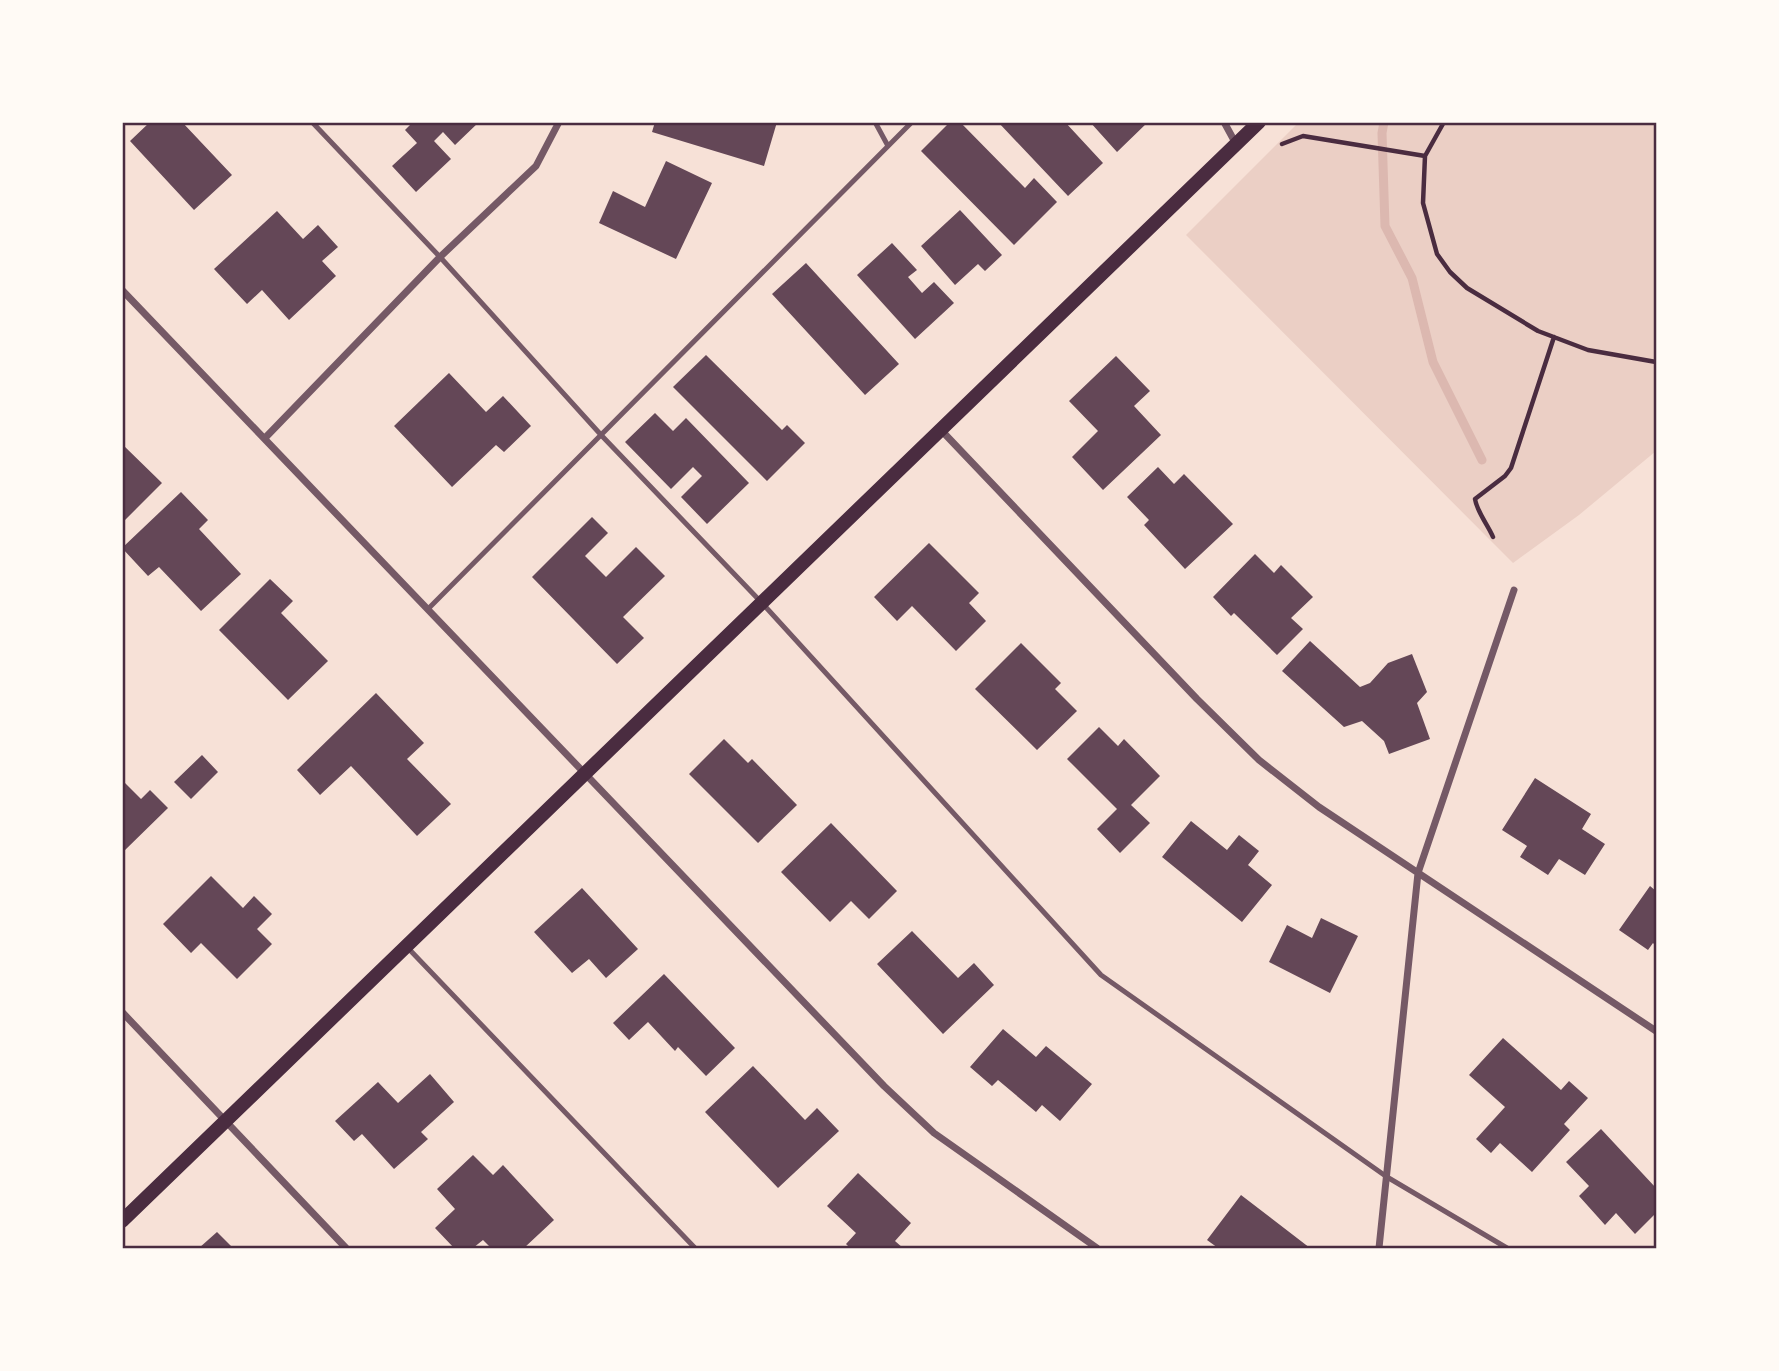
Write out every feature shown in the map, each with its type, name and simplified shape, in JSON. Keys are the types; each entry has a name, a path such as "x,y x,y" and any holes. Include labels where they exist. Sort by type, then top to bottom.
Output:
{"main road":[{"path":"122,1221 1259,122"}],"street":[{"path":"265,438 440,257 536,166 559,122"},
{"path":"1224,122 1236,145"},
{"path":"122,290 875,1076 924,1123 1007,1187 1097,1248"},
{"path":"941,430 1197,699 1259,760 1319,807 1657,1031"},
{"path":"1379,1248 1418,873 1514,590"},
{"path":"122,1012 346,1248"}],"lane":[{"path":"312,122 440,257 602,436 762,603 1101,975 1387,1177 1507,1248"},
{"path":"875,122 888,146"},
{"path":"428,609 912,122"},
{"path":"407,947 695,1248"}],"path":[{"path":"1444,122 1425,156 1423,203 1437,254 1444,263 1467,288 1538,331 1588,350 1657,362"},
{"path":"1282,144 1303,136 1425,156"},
{"path":"1493,537 1475,499 1505,476 1511,468 1553,337"}],"shaded area":[{"path":"1298,123 1656,123 1656,451 1579,515 1513,563 1186,235"}],"building":[{"path":"150,122 182,122 232,175 194,210 130,141"},
{"path":"413,122 479,122 455,145 443,132 434,141 451,159 416,192 392,166 417,143 405,130"},
{"path":"655,122 777,122 764,166 652,132"},
{"path":"950,122 960,122 1025,188 1034,178 1057,202 1014,245 921,151"},
{"path":"998,122 1065,122 1103,163 1068,196"},
{"path":"1090,122 1148,122 1117,152"},
{"path":"666,161 712,183 676,259 599,223 613,191 645,207"},
{"path":"960,210 1002,255 985,271 978,264 955,285 921,246"},
{"path":"277,211 303,239 318,225 338,247 322,261 336,276 289,320 262,290 247,304 214,269"},
{"path":"892,243 917,270 908,277 922,293 934,282 954,303 915,339 857,275"},
{"path":"806,263 899,364 865,395 772,294"},
{"path":"706,355 782,430 787,425 805,443 767,481 673,387"},
{"path":"1116,356 1150,391 1134,406 1161,435 1103,490 1072,457 1098,431 1069,401"},
{"path":"449,373 486,412 503,396 531,426 504,452 496,445 452,487 394,426"},
{"path":"655,413 673,431 686,418 749,483 707,524 681,497 702,476 693,467 671,489 625,442"},
{"path":"122,444 162,483 122,523"},
{"path":"1158,467 1174,484 1184,474 1233,524 1185,569 1144,525 1149,520 1127,497"},
{"path":"181,492 208,520 199,529 241,574 201,611 159,567 148,576 122,548"},
{"path":"592,517 608,533 585,556 606,577 636,547 665,576 623,617 644,638 617,664 532,577"},
{"path":"929,543 979,593 969,603 986,621 956,651 912,606 897,621 874,597"},
{"path":"1255,554 1274,573 1281,565 1313,597 1291,618 1303,629 1277,655 1234,613 1231,616 1213,597"},
{"path":"270,579 293,601 281,613 328,661 288,700 219,630"},
{"path":"1310,641 1360,687 1370,683 1388,663 1412,654 1427,692 1417,703 1430,739 1389,754 1384,741 1362,721 1344,727 1282,671"},
{"path":"1021,643 1061,683 1055,689 1077,711 1037,750 975,689"},
{"path":"376,693 424,743 407,759 451,804 417,836 351,766 320,795 297,770"},
{"path":"1099,727 1118,746 1124,739 1160,776 1131,805 1150,823 1120,853 1097,829 1117,809 1067,759"},
{"path":"724,739 748,763 752,759 797,805 758,843 689,774"},
{"path":"202,755 218,772 191,799 174,782"},
{"path":"1535,778 1591,814 1582,829 1605,844 1585,875 1559,859 1548,875 1520,857 1527,846 1502,830"},
{"path":"122,780 141,799 150,790 168,808 122,853"},
{"path":"1191,821 1227,850 1239,835 1259,851 1248,865 1272,885 1242,922 1162,857"},
{"path":"831,823 897,891 869,919 851,901 830,922 781,872"},
{"path":"211,876 243,908 254,896 272,914 257,929 272,944 237,979 201,943 191,953 163,924"},
{"path":"1650,886 1656,891 1656,946 1653,943 1648,950 1619,930"},
{"path":"582,888 638,949 606,978 589,959 572,973 534,932"},
{"path":"1321,918 1358,936 1330,993 1269,962 1287,925 1312,938"},
{"path":"912,931 958,978 974,963 994,985 943,1034 877,964"},
{"path":"664,974 735,1048 706,1076 678,1047 675,1051 648,1022 629,1040 613,1023"},
{"path":"1003,1029 1036,1057 1046,1046 1092,1084 1060,1121 1042,1105 1036,1112 998,1080 992,1086 970,1067"},
{"path":"1503,1038 1561,1090 1569,1081 1588,1098 1564,1124 1570,1130 1532,1172 1500,1143 1491,1153 1476,1139 1505,1107 1469,1075"},
{"path":"753,1066 805,1120 817,1108 839,1131 778,1188 705,1112"},
{"path":"430,1074 454,1102 421,1132 428,1139 394,1169 362,1134 354,1141 335,1121 378,1082 398,1103"},
{"path":"1601,1129 1656,1188 1656,1213 1635,1234 1616,1213 1605,1225 1579,1196 1589,1186 1566,1162"},
{"path":"473,1155 493,1175 503,1165 554,1220 524,1248 491,1248 483,1240 473,1248 454,1248 435,1228 455,1209 437,1189"},
{"path":"858,1173 911,1223 895,1241 903,1248 850,1248 846,1244 856,1233 827,1206"},
{"path":"1241,1195 1310,1248 1218,1248 1207,1240"},
{"path":"217,1232 233,1248 199,1248"}],"waterway":[{"path":"1384,122 1382,133 1385,226 1412,278 1433,362 1482,460"}]}
